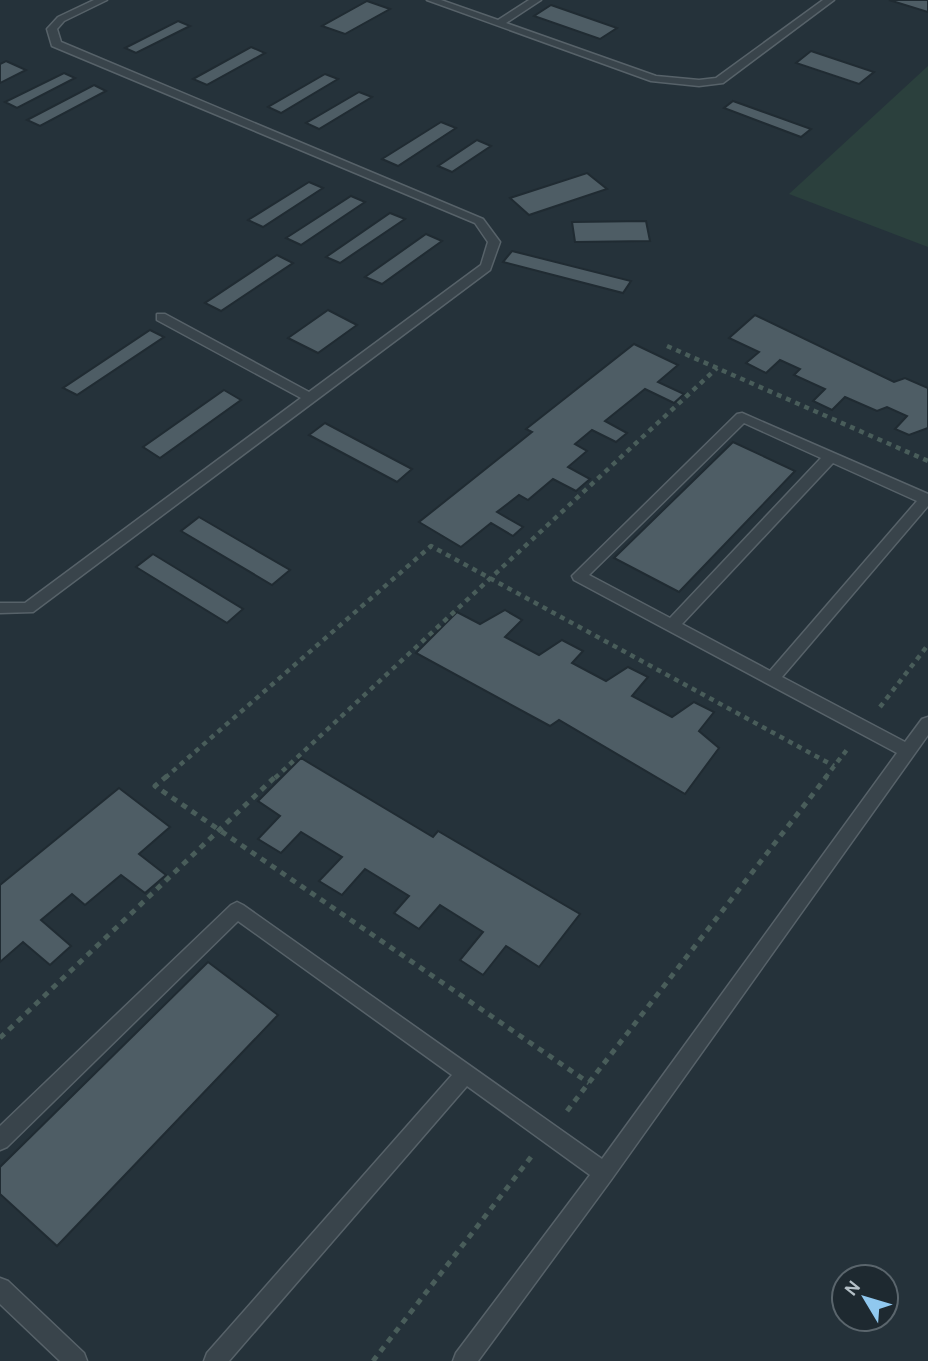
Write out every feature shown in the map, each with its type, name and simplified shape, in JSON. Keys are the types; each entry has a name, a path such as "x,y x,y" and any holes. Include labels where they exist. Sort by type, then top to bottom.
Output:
{"lane":[{"path":"0,608 28,608 486,267 494,242 479,221 56,44 52,29 61,19 102,0"},
{"path":"432,0 655,79 699,83 719,81 829,0"},
{"path":"498,24 536,0"},
{"path":"161,317 310,398"},
{"path":"772,679 927,499 742,416 579,576 672,625 772,679 863,728 907,751"},
{"path":"672,625 831,456"},
{"path":"464,1361 604,1173 928,723"},
{"path":"0,1140 237,910 604,1173"},
{"path":"215,1361 465,1074"},
{"path":"0,1289 76,1361"}],"path":[{"path":"667,346 928,461"},
{"path":"0,1038 220,828 717,368"},
{"path":"589,1083 155,786 431,546 834,766"},
{"path":"373,1361 928,645"}],"green space":[{"path":"928,66 928,247 789,194"}],"building":[{"path":"889,0 928,0 928,12"},
{"path":"367,1 390,9 345,34 322,26"},
{"path":"551,5 617,28 600,39 534,16"},
{"path":"178,21 190,26 136,53 125,48"},
{"path":"251,47 265,53 207,85 193,79"},
{"path":"811,51 874,72 859,84 796,63"},
{"path":"6,61 26,70 0,83 0,64"},
{"path":"64,73 75,78 17,108 5,102"},
{"path":"325,74 338,79 281,113 268,107"},
{"path":"94,85 106,91 40,126 27,120"},
{"path":"359,92 372,97 319,129 306,123"},
{"path":"733,101 811,129 801,137 724,108"},
{"path":"441,122 456,128 398,166 382,159"},
{"path":"477,140 491,146 452,172 438,166"},
{"path":"587,173 607,189 529,215 510,198"},
{"path":"309,182 323,188 263,227 248,220"},
{"path":"351,196 365,202 301,245 286,238"},
{"path":"390,213 405,219 340,263 326,257"},
{"path":"646,221 650,241 575,242 572,222"},
{"path":"426,234 442,241 382,284 365,277"},
{"path":"512,251 631,281 623,293 503,262"},
{"path":"277,255 293,263 221,311 205,303"},
{"path":"328,310 357,325 318,353 288,338"},
{"path":"755,315 894,382 905,378 928,388 928,428 909,435 895,429 907,416 887,407 877,411 845,397 832,410 813,401 825,389 794,375 800,369 780,360 766,373 746,363 759,352 729,338"},
{"path":"150,330 164,337 77,395 63,388"},
{"path":"634,344 678,365 658,382 684,394 674,403 645,389 605,421 627,433 616,442 592,430 575,444 587,451 568,467 590,479 576,491 553,479 528,500 519,495 497,512 523,527 513,536 491,523 461,547 419,522 532,432 526,429"},
{"path":"224,390 241,400 160,458 143,447"},
{"path":"325,423 412,469 397,482 309,435"},
{"path":"733,442 795,471 679,592 614,558"},
{"path":"199,517 290,570 272,585 181,531"},
{"path":"153,554 243,609 227,623 136,567"},
{"path":"505,610 522,620 505,637 539,655 562,640 583,651 572,663 606,681 628,667 648,677 632,696 672,717 694,702 714,712 699,731 719,748 685,794 559,720 550,726 416,653 457,612 480,624"},
{"path":"301,758 433,837 438,831 580,914 539,967 506,946 483,975 460,960 483,932 440,905 419,929 394,913 409,896 365,869 342,895 319,881 342,857 301,832 281,853 258,839 280,816 258,801"},
{"path":"119,788 170,827 139,854 166,875 145,893 121,875 85,905 72,894 41,920 71,946 50,965 23,942 0,962 0,885"},
{"path":"208,962 278,1015 57,1246 0,1194 0,1167"}]}
